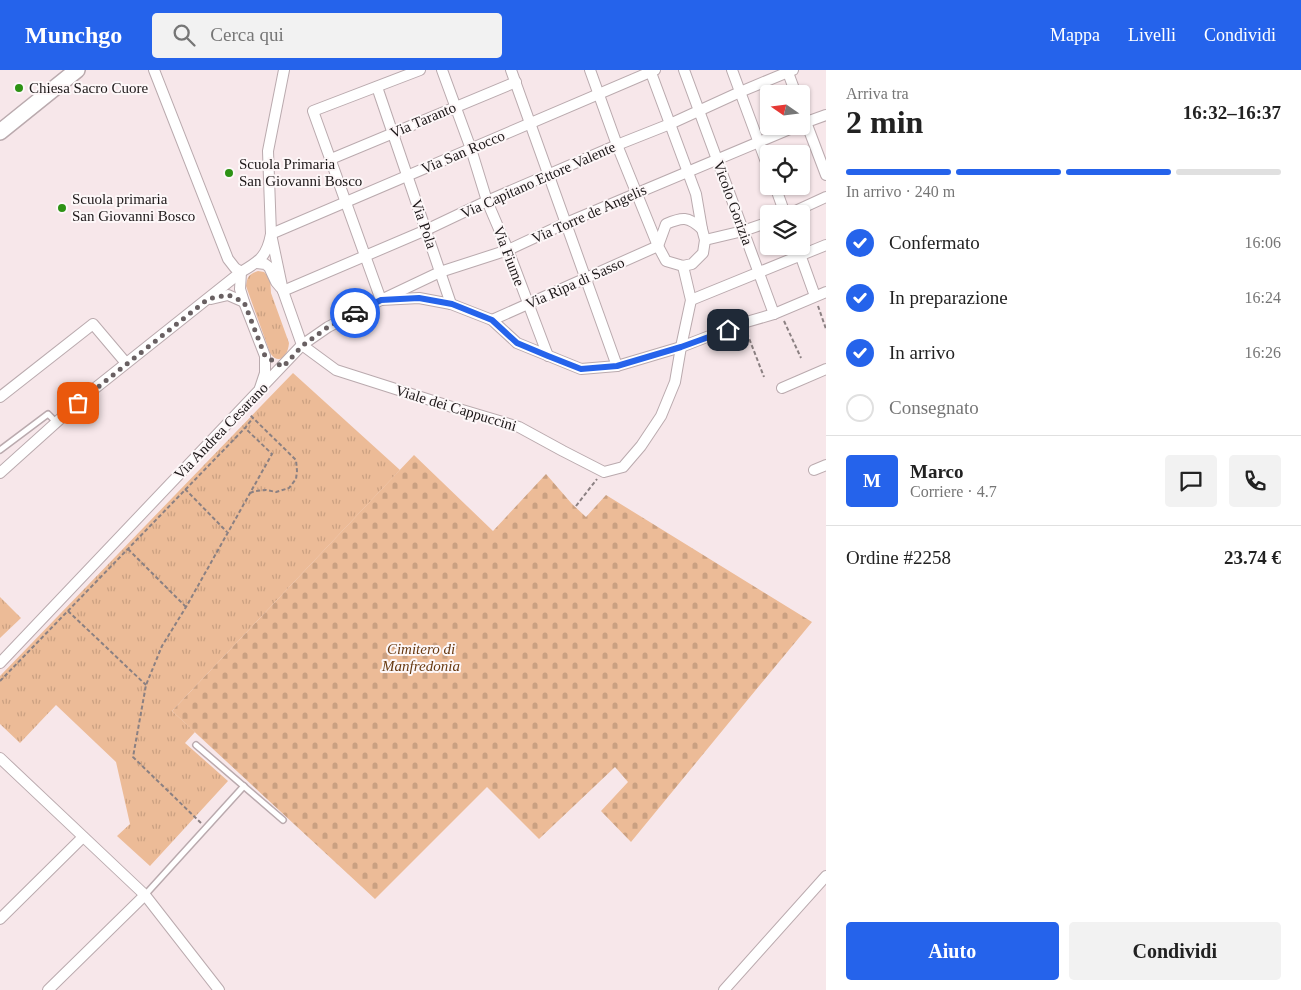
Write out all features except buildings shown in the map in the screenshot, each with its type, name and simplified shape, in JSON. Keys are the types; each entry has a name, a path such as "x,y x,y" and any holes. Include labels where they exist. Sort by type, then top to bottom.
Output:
{"main road":[{"path":"0,132 69,73"}],"street":[{"path":"154,70 228,259 241,272"},
{"path":"284,70 268,151 271,234 284,291 302,346"},
{"path":"381,300 313,111 420,70"},
{"name":"Via Fiume","path":"442,70 471,149 487,201 508,250 548,356"},
{"path":"511,70 617,366"},
{"path":"590,70 617,145 658,246 666,261 682,266 692,264 703,253 705,240 696,194 652,71"},
{"name":"Vicolo Gorizia","path":"684,70 774,314"},
{"path":"732,70 759,143"},
{"name":"Via San Rocco","path":"271,234 652,71"},
{"path":"789,71 793,85"},
{"name":"Via Capitano Ettore Valente","path":"284,291 426,230 487,201 699,112 789,71"},
{"name":"Via Taranto","path":"330,159 516,82"},
{"name":"Via Pola","path":"377,87 452,304"},
{"name":"Via Torre de Angelis","path":"810,120 826,114"},
{"name":"Via Torre de Angelis","path":"381,300 440,272 508,250 566,223 777,135"},
{"path":"806,135 826,175"},
{"path":"809,205 826,197"},
{"path":"658,246 666,224 679,218 693,221 702,229"},
{"path":"705,240 760,225"},
{"path":"1,471 89,393 241,272 257,263 269,247 271,234"},
{"path":"810,248 826,245"},
{"name":"Via Ripa di Sasso","path":"492,320 658,246"},
{"path":"691,300 759,273 791,255"},
{"path":"800,255 815,296"},
{"path":"257,263 265,264 269,267 276,282 284,291"},
{"path":"604,472 623,467 642,446 661,416 676,382 691,300 682,266"},
{"path":"241,272 240,289 265,356 265,373 258,392"},
{"path":"681,347 774,314 826,292"},
{"path":"208,299 228,295 244,302"},
{"name":"Via Andrea Cesarano","path":"0,663 302,346 328,327 381,300 419,298 452,304 492,320 517,343 581,369 617,366 681,347"},
{"path":"0,397 93,324 126,363"},
{"name":"Viale dei Cappuccini","path":"302,346 336,370 519,427 604,472"},
{"path":"265,356 283,367"},
{"path":"782,388 826,369"},
{"path":"814,470 826,465"},
{"path":"0,758 145,895 219,990"},
{"path":"0,919 83,837"},
{"path":"726,989 826,876"},
{"path":"48,990 145,895"}],"lane":[{"path":"0,450 48,414 56,422"},
{"path":"196,745 283,820"},
{"path":"145,895 244,786"}],"path":[{"path":"815,296 826,329"},
{"path":"774,314 783,318 801,358"},
{"path":"743,324 764,377"},
{"path":"243,408 296,460 297,471 296,479 289,488 276,492 266,490 255,491 250,494"},
{"path":"0,681 253,418"},
{"path":"206,828 133,757 146,685 162,646 272,454 245,428"},
{"path":"576,506 604,472"},
{"path":"186,489 228,533"},
{"path":"128,549 186,607"},
{"path":"68,611 146,685"}],"green space":[{"path":"258,271 264,272 270,278 271,293 289,343 287,352 280,359 273,357 270,353 246,286 249,276"},
{"path":"293,373 400,470 172,711 195,732 185,743 228,781 150,866 117,836 130,824 116,762 56,705 20,743 0,724 0,676"},
{"name":"Cimitero di Manfredonia","path":"414,455 493,531 546,474 586,517 606,495 812,622 631,842 601,811 628,782 615,767 539,839 487,787 375,899 172,711"},
{"path":"0,597 21,618 0,638"}],"way so far":[{"path":"78,403 208,299 228,295 244,302 265,356 283,367 302,346 328,327 355,313"}],"place":[{"name":"Chiesa Sacro Cuore","path":"19,88"},
{"name":"Scuola Primaria San Giovanni Bosco","path":"229,173"},
{"name":"Scuola primaria San Giovanni Bosco","path":"62,208"}],"route":[{"path":"355,313 381,300 419,298 452,304 492,320 517,343 581,369 617,366 681,347 728,330"}]}
